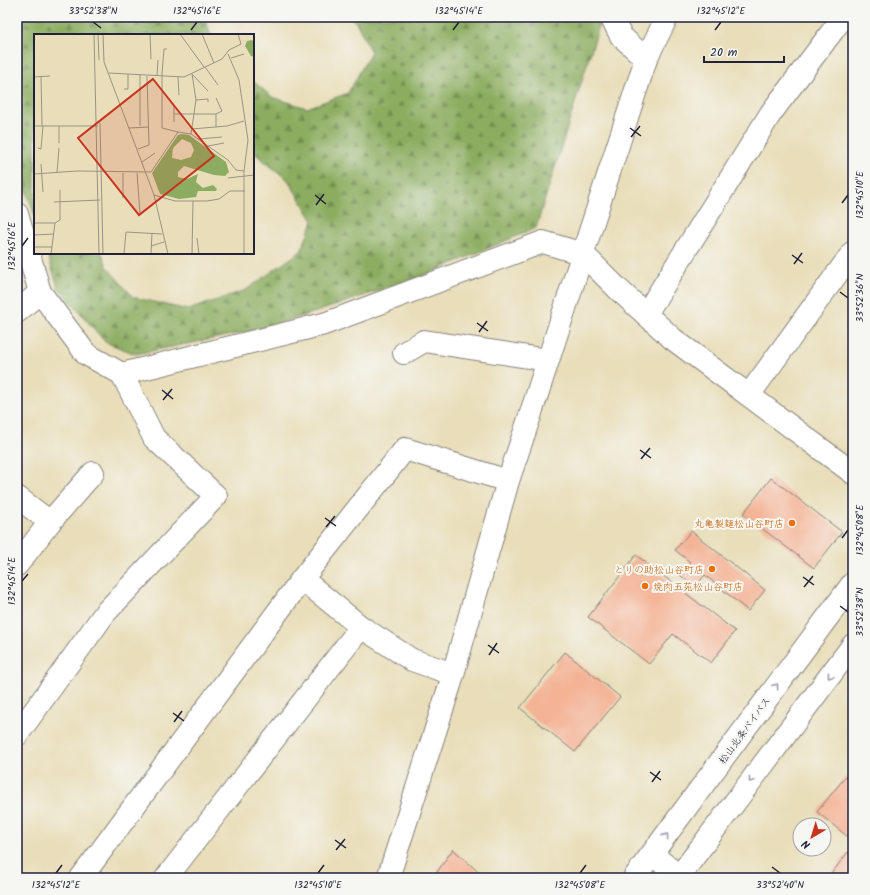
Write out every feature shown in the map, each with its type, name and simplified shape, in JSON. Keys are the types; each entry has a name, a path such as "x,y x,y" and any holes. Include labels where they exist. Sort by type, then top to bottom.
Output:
{"main road":[{"path":"611,17 621,36 646,59"},
{"path":"388,878 453,674 508,480 646,59 666,17"},
{"path":"646,314 771,114 843,17"},
{"path":"17,215 40,292 86,354 122,374 154,438 216,496 105,613 17,735"},
{"path":"122,374 324,324 543,242 583,254 619,290 673,339 853,473"},
{"path":"749,395 853,252"},
{"path":"17,312 40,292"},
{"path":"404,353 424,340 548,360"},
{"path":"81,878 302,579 405,449 508,480"},
{"path":"17,565 50,522 93,473"},
{"path":"17,497 50,522"},
{"path":"302,579 361,627 412,660 453,674"},
{"name":"松山北条バイパス","path":"634,878 853,582"},
{"path":"166,878 361,627"},
{"path":"652,854 679,877 853,645"}],"green space":[{"path":"17,17 204,17 211,34 34,34 34,214 24,183 17,151"},
{"path":"350,17 594,17 599,26 536,228 425,275 319,311 252,331 136,354 105,342 58,287 47,254 102,254 107,267 133,297 188,310 246,290 301,251 313,221 288,180 254,153 254,82 272,97 307,108 348,93 371,52 357,24"}],"building":[{"name":"丸亀製麺松山谷町店","path":"771,478 842,532 814,568 743,514"},
{"name":"とりの助松山谷町店","path":"691,531 765,590 748,611 705,575 695,587 680,575 690,562 675,550"},
{"name":"焼肉五苑松山谷町店","path":"636,555 735,631 711,663 673,634 649,664 588,617"},
{"path":"565,652 620,697 575,752 520,708"},
{"path":"846,776 853,782 853,841 832,824 832,817 823,817 817,812"},
{"path":"453,849 485,878 433,878"},
{"path":"848,852 853,856 853,878 828,878"}],"place":[{"name":"丸亀製麺松山谷町店","path":"792,523"},
{"name":"とりの助松山谷町店","path":"712,569"},
{"name":"焼肉五苑松山谷町店","path":"645,586"}]}
